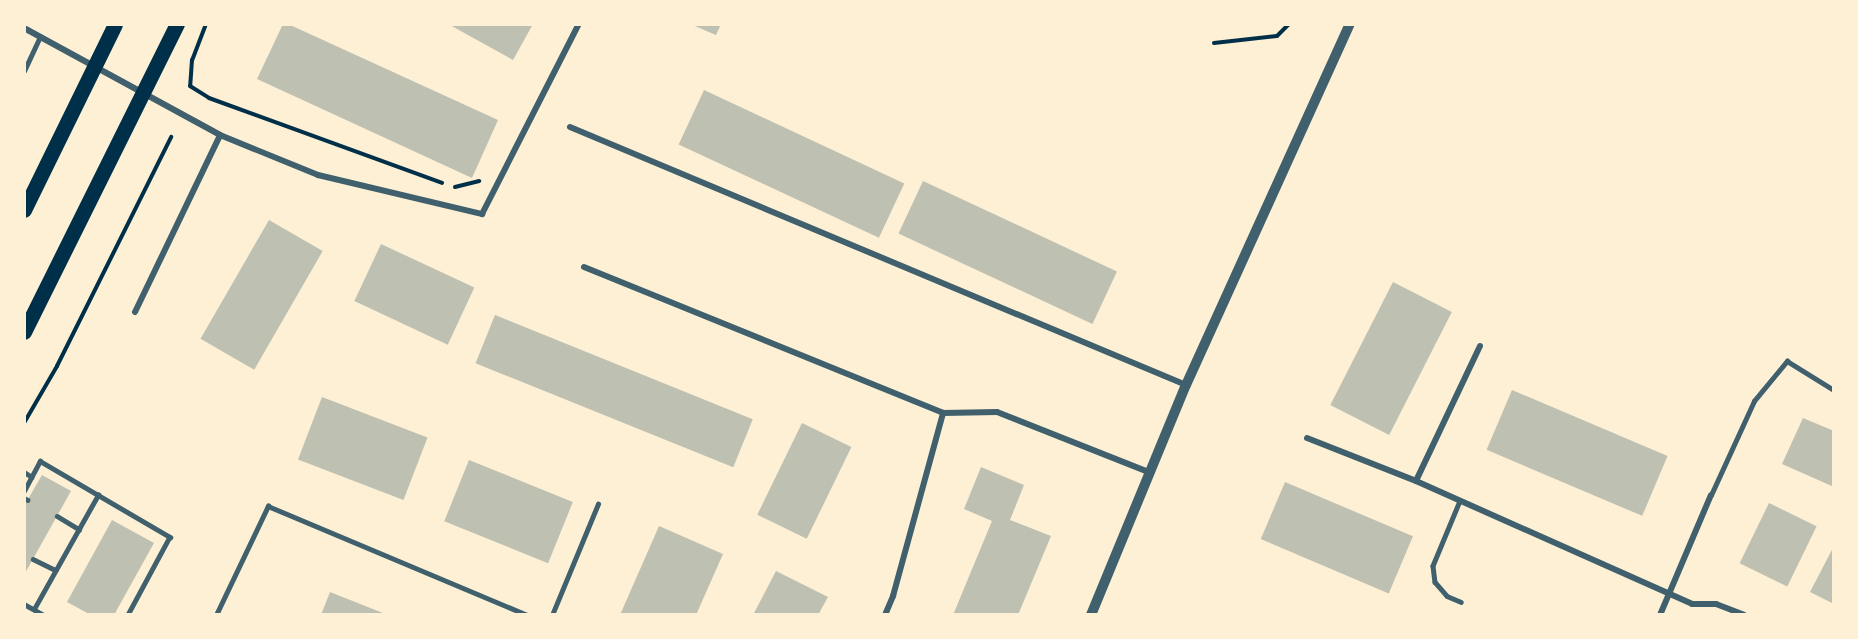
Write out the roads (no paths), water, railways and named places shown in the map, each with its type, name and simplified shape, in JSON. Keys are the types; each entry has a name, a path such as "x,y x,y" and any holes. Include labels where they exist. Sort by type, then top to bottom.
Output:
{"main road":[{"path":"24,210 33,184 115,24"},
{"path":"24,332 145,93 177,24"}],"street":[{"path":"24,28 96,65 220,135 318,175 482,214 579,24"},
{"path":"1091,615 1152,473 1186,385 1350,24"},
{"path":"570,127 1186,385"},
{"path":"135,312 220,135"},
{"path":"584,267 943,413 997,412 1152,473"},
{"path":"1416,481 1480,346"},
{"path":"885,615 893,596 943,413"},
{"path":"1307,438 1416,481 1692,604 1716,604 1744,615"},
{"path":"1660,615 1711,495"}],"lane":[{"path":"24,71 40,37"},
{"path":"1711,495 1754,401 1787,361 1834,390"},
{"path":"24,491 40,461 170,537 128,615"},
{"path":"24,472 32,477"},
{"path":"34,609 98,495"},
{"path":"1460,501 1433,566 1435,582 1447,596 1461,602"},
{"path":"552,615 598,504"},
{"path":"216,615 268,506 527,615"},
{"path":"57,516 79,529"},
{"path":"33,559 56,570"},
{"path":"24,604 44,615"}]}
